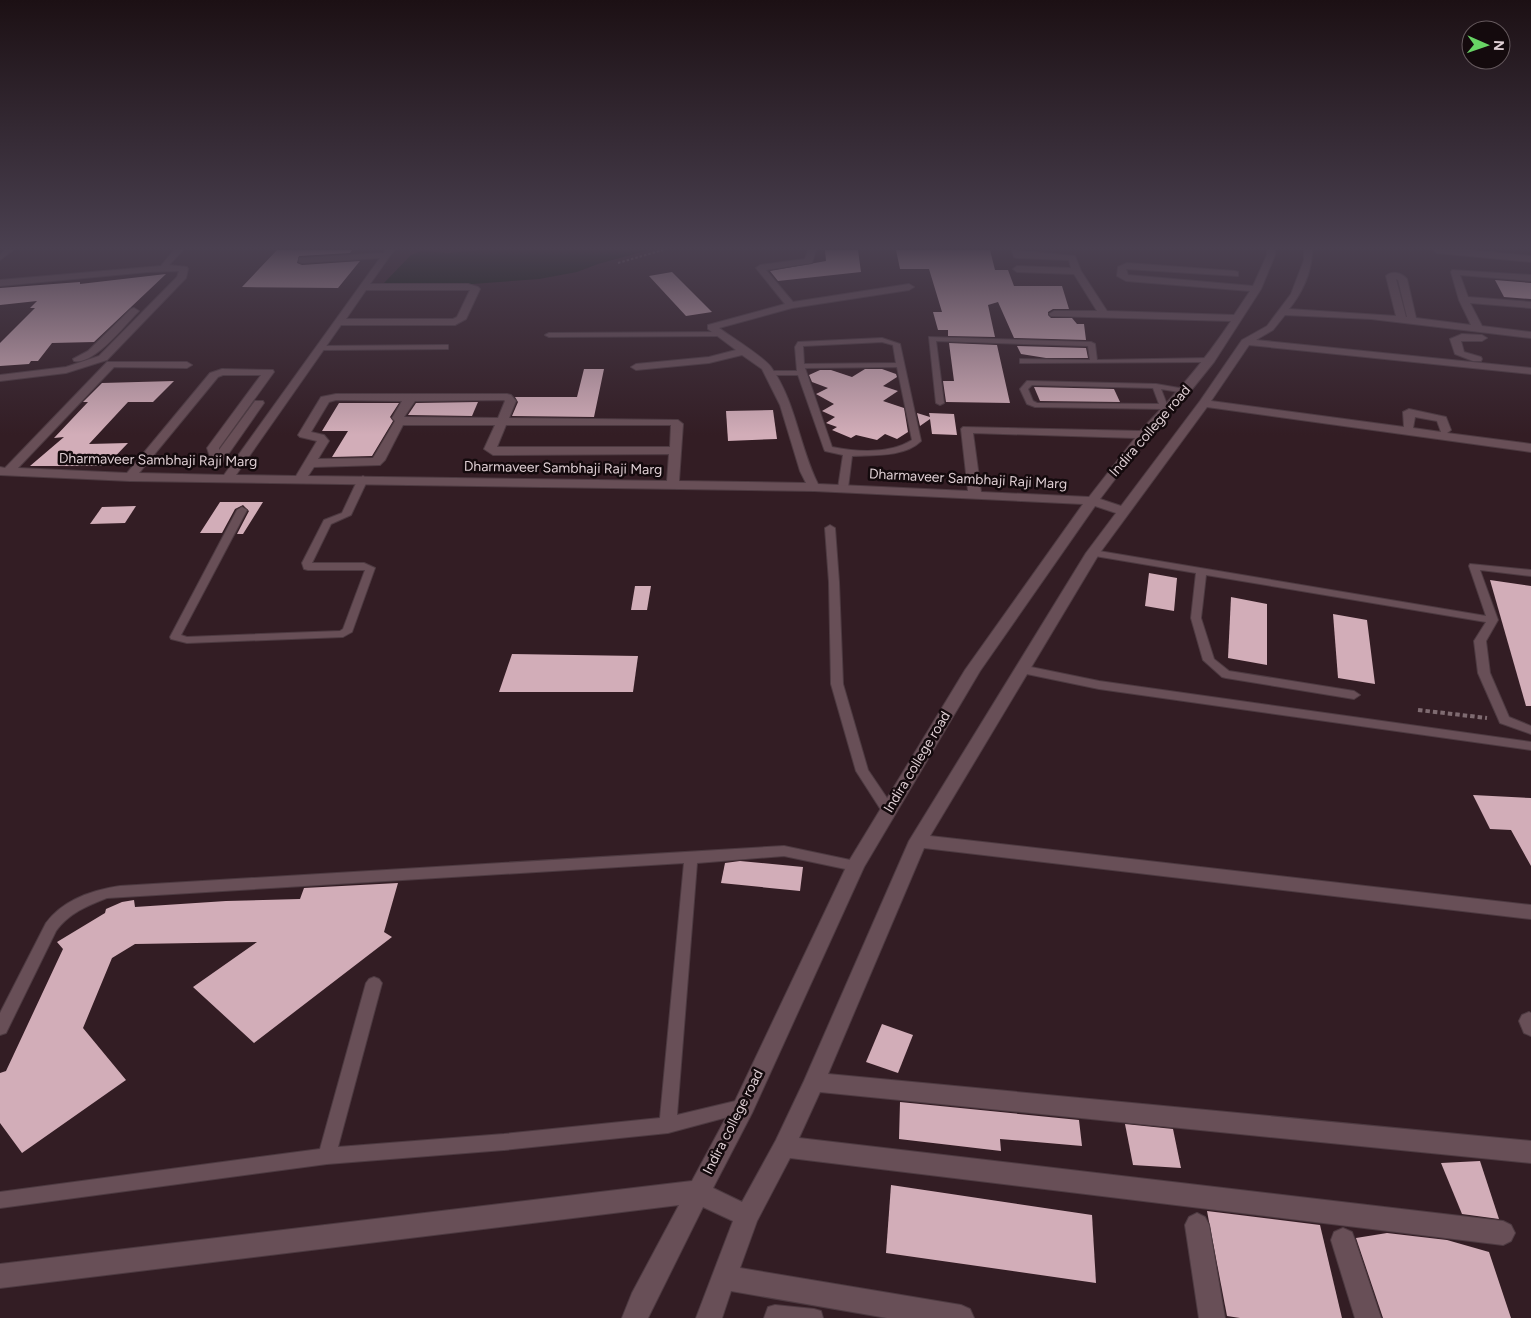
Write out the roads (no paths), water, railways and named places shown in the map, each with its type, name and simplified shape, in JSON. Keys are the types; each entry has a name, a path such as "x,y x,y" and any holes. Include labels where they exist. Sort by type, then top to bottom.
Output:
{"street":[{"path":"0,371 68,362 92,353 134,312"},
{"path":"0,378 89,366 103,358 148,312"},
{"path":"228,477 346,312"},
{"path":"339,322 455,322 461,319 464,312"},
{"path":"767,312 711,327 766,367 786,405 806,471 814,487"},
{"name":"Indira college road","path":"635,1318 641,1302 697,1192 744,1106 854,866 973,670 1092,501 1142,435 1185,391 1210,360 1242,312"},
{"path":"1283,312 1407,320 1531,335"},
{"name":"Indira college road","path":"709,1318 747,1216 784,1147 814,1082 918,841 1021,668 1093,553 1207,399 1222,372 1246,342 1270,328 1283,312"},
{"path":"1470,312 1478,329"},
{"path":"1054,314 1238,318"},
{"path":"1531,343 1478,338 1454,339 1460,354 1465,360 1531,371"},
{"path":"1246,342 1531,365"},
{"path":"636,366 709,360 744,351"},
{"path":"4,472 110,364 187,365"},
{"path":"130,476 214,374 222,372 269,372 266,376"},
{"path":"207,477 275,380 275,377 266,376 232,376 225,378"},
{"path":"301,478 323,441 323,439 304,435 325,399 336,397 507,397 511,401 491,450 674,450"},
{"path":"310,463 376,462 379,460 400,421 398,418 408,401 413,398"},
{"path":"1207,399 1401,426 1531,448"},
{"path":"400,421 674,422 677,424 673,485"},
{"path":"1401,426 1531,442"},
{"path":"975,494 967,429 1142,435"},
{"name":"Dharmaveer Sambhaji Raji Marg","path":"4,472 130,476 843,488 1092,501 1123,511"},
{"path":"918,841 1531,912"},
{"path":"814,1082 1531,1152"},
{"path":"784,1147 1503,1233"},
{"path":"0,1276 697,1192 747,1216"},
{"path":"1197,1225 1212,1318"},
{"path":"1343,1240 1368,1318"},
{"path":"725,1278 961,1318"}],"lane":[{"path":"549,335 721,334"},
{"path":"940,403 932,339 1091,344 1094,362"},
{"path":"882,340 896,344 917,441 912,445 900,448 848,453 828,448 801,369 799,347 801,344 882,340"},
{"path":"320,348 445,347"},
{"path":"1023,361 1210,360"},
{"path":"769,374 801,369 901,365"},
{"path":"1156,386 1164,407 1035,405 1030,402 1024,389 1030,383 1156,386 1185,391"},
{"path":"843,488 848,453"},
{"path":"242,510 175,637 187,640 343,634 348,630 370,568 364,566 311,567 307,565 327,522 346,515 362,479"},
{"path":"830,528 834,582 837,684 862,771 888,810"},
{"path":"1093,553 1493,620"},
{"path":"1493,620 1474,566 1531,573"},
{"path":"1202,570 1196,618 1209,660 1226,674 1354,695"},
{"path":"1493,620 1480,641 1484,673 1504,720 1531,730"},
{"path":"1021,668 1100,686 1531,746"},
{"path":"0,1028 51,927 59,916 79,903 106,893 784,851 854,866"},
{"path":"668,1125 691,858"},
{"path":"327,1156 374,983"},
{"path":"0,1200 327,1156 504,1142 668,1125 744,1106"},
{"path":"773,1318 775,1314 814,1318"}]}
